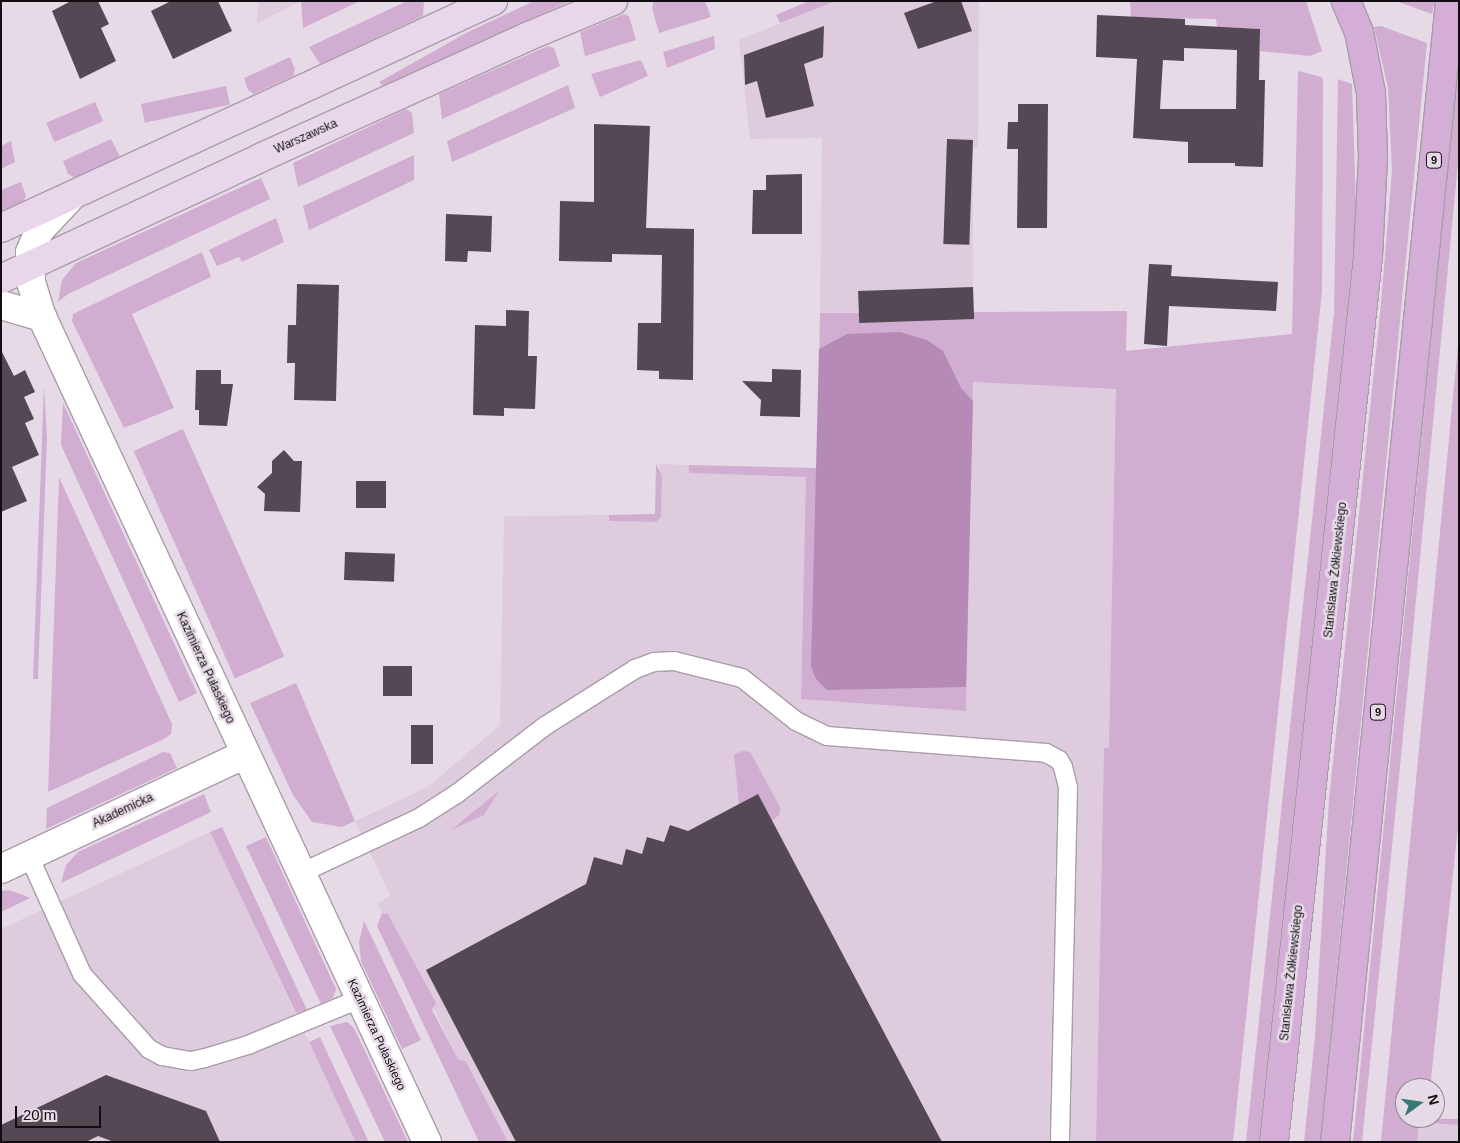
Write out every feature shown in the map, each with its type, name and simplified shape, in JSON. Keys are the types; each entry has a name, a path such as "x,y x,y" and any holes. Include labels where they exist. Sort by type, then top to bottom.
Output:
{"main road":[{"path":"1,228 493,1"},
{"name":"Warszawska","path":"1,279 260,158 529,36 613,1"},
{"name":"Stanisława Żółkiewskiego","path":"1274,1142 1368,256 1373,158 1371,93 1359,32 1346,1"},
{"name":"9","path":"1335,1142 1450,1"}],"street":[{"name":"Kazimierza Pułaskiego","path":"71,196 39,232 30,252 28,267 42,317 427,1142"},
{"path":"1,305 42,317"},
{"name":"Akademicka","path":"1,869 245,754"}],"lane":[{"path":"301,873 419,818 458,793 558,717 635,669 654,662 674,661 742,678 796,721 827,736 1046,753 1059,760 1064,767 1068,787 1060,1142"},
{"path":"29,856 82,974 149,1049 162,1056 191,1060 205,1058 359,999"}],"shaded area":[{"path":"258,1 301,1 257,23"},
{"path":"301,1 360,1 303,28"},
{"path":"407,1 424,1 423,16 320,64 309,47"},
{"path":"534,1 571,1 383,86 379,82 468,32"},
{"path":"654,1 705,1 711,17 659,33 652,8"},
{"path":"809,1 836,1 780,23 776,15"},
{"path":"836,1 979,1 978,148 973,148 973,287 858,291 858,312 820,313 822,138 750,139 739,40"},
{"path":"1130,1 1306,1 1322,51 1310,56 1260,51 1260,29 1221,27 1220,49 1216,19 1131,17"},
{"path":"1396,1 1435,1 1432,14"},
{"path":"624,14 629,16 636,40 585,56 580,32"},
{"path":"1381,26 1427,43 1320,1142 1304,1142 1315,1036 1329,799 1381,304 1392,171 1388,88 1374,27"},
{"path":"714,36 715,49 667,68 663,52"},
{"path":"548,46 554,48 560,66 442,119 439,94"},
{"path":"1459,55 1459,153 1398,787 1362,1142 1353,1142"},
{"path":"290,57 295,69 293,76 254,94 248,90 244,78"},
{"path":"641,60 648,76 600,97 591,74"},
{"path":"1298,71 1322,77 1323,82 1322,291 1233,1142 1096,1142 1104,748 1109,748 1116,389 973,382 966,711 801,699 806,477 689,473 689,465 817,468 820,313 1127,311 1126,351 1292,334"},
{"path":"1338,79 1352,84 1356,205 1353,257 1259,1142 1246,1142 1334,313"},
{"path":"568,85 575,108 452,162 447,141"},
{"path":"226,86 230,105 145,123 141,104"},
{"path":"95,102 103,121 54,142 46,123"},
{"path":"406,109 412,113 414,133 298,187 293,163"},
{"path":"111,139 120,157 75,178 68,174 63,161"},
{"path":"11,141 15,162 1,169 1,146"},
{"path":"414,155 414,180 309,230 303,206"},
{"path":"261,178 270,199 68,294 58,302 62,280 76,263"},
{"path":"21,182 26,196 23,202 1,212 1,190"},
{"path":"276,218 284,242 242,262 239,257 217,266 209,250"},
{"path":"202,252 211,277 132,314 174,408 124,428 72,321 73,314"},
{"path":"900,332 927,340 943,351 961,388 973,401 966,687 827,690 816,679 811,667 819,349 847,334"},
{"path":"1459,335 1459,818 1431,1078 1395,1078 1395,1128 1418,1128 1417,1142 1381,1142"},
{"path":"973,381 1117,389 1109,749 1104,749 1096,1142 508,1142 466,1062 458,1059 388,914 382,913 378,904 390,895 355,821 428,787 500,725 504,516 609,515 609,521 656,522 661,516 662,475 658,464 689,465 689,473 807,477 801,699 966,711"},
{"path":"44,385 47,439 38,679 33,679"},
{"path":"63,403 197,693 179,702 61,445"},
{"path":"183,429 284,656 235,678 134,451"},
{"path":"656,464 662,475 661,517 656,522 609,521 609,515 655,514"},
{"path":"59,477 172,724 171,734 164,739 48,792"},
{"path":"296,683 355,821 342,827 312,822 293,795 250,703"},
{"path":"743,751 750,752 780,807 780,814 772,821 758,794 739,804 734,754"},
{"path":"163,752 170,753 177,768 46,829 47,808"},
{"path":"499,791 484,815 451,830"},
{"path":"204,794 211,812 61,883 66,865 78,852"},
{"path":"222,827 307,1010 296,1013 210,832"},
{"path":"210,832 356,1142 1,1142 1,929"},
{"path":"266,837 336,989 333,998 321,1004 246,846"},
{"path":"9,890 30,898 1,912 1,891"},
{"path":"382,913 388,914 436,1003 432,1010 458,1059 466,1062 508,1142 479,1142 377,926"},
{"path":"364,921 421,1040 402,1049 361,961 359,942"},
{"path":"347,1022 354,1028 408,1142 385,1142 330,1026"},
{"path":"320,1037 369,1142 356,1142 309,1042"},
{"path":"1445,1119 1459,1119 1459,1125 1445,1124"},
{"path":"1445,1124 1459,1125 1459,1142 1417,1142 1418,1128 1445,1128"}],"building":[{"path":"71,1 98,1 109,24 101,28 116,61 80,79 52,11"},
{"path":"171,1 218,1 232,31 173,59 151,11"},
{"path":"937,1 961,1 972,31 918,49 904,13"},
{"path":"1097,15 1185,19 1185,25 1260,29 1259,80 1265,80 1263,167 1235,166 1235,163 1188,163 1188,142 1133,138 1137,59 1096,57","holes":["1184,48 1237,50 1236,109 1160,109 1163,60 1184,61"]},
{"path":"824,26 823,57 804,64 814,106 766,118 757,81 745,85 744,55"},
{"path":"1018,104 1048,104 1047,228 1017,228 1018,149 1007,149 1008,122 1018,122"},
{"path":"594,124 650,126 646,228 694,229 693,380 659,379 659,371 637,370 638,323 661,323 662,255 612,254 612,262 559,261 560,201 594,202"},
{"path":"947,139 973,140 969,245 943,244"},
{"path":"802,174 802,234 752,234 753,190 766,190 766,175"},
{"path":"446,214 492,216 491,252 468,251 467,262 445,261"},
{"path":"1149,264 1172,265 1171,276 1278,282 1276,311 1169,306 1167,346 1144,344"},
{"path":"297,284 339,285 336,401 294,400 295,363 287,363 288,325 296,325"},
{"path":"973,287 974,319 859,323 858,291"},
{"path":"506,310 529,311 528,356 537,356 535,409 504,408 504,416 473,415 475,325 506,326"},
{"path":"1,350 14,376 25,370 35,392 24,397 34,419 25,423 39,455 12,467 27,501 1,512"},
{"path":"772,369 801,370 800,417 760,416 761,400 742,381 772,382"},
{"path":"196,370 221,370 221,384 233,384 227,426 199,425 199,410 195,410"},
{"path":"284,450 294,461 302,461 300,512 264,511 265,494 257,487 272,473 272,461"},
{"path":"356,481 386,481 386,508 356,508"},
{"path":"345,552 395,554 394,582 344,580"},
{"path":"383,666 412,666 412,696 383,696"},
{"path":"411,725 433,725 433,764 411,764"},
{"path":"758,794 942,1142 516,1142 426,970 586,884 594,857 622,865 626,849 642,854 647,837 664,842 670,825 688,831"},
{"path":"106,1075 206,1111 220,1142 114,1142 98,1136 86,1142 1,1142 1,1125"}]}
